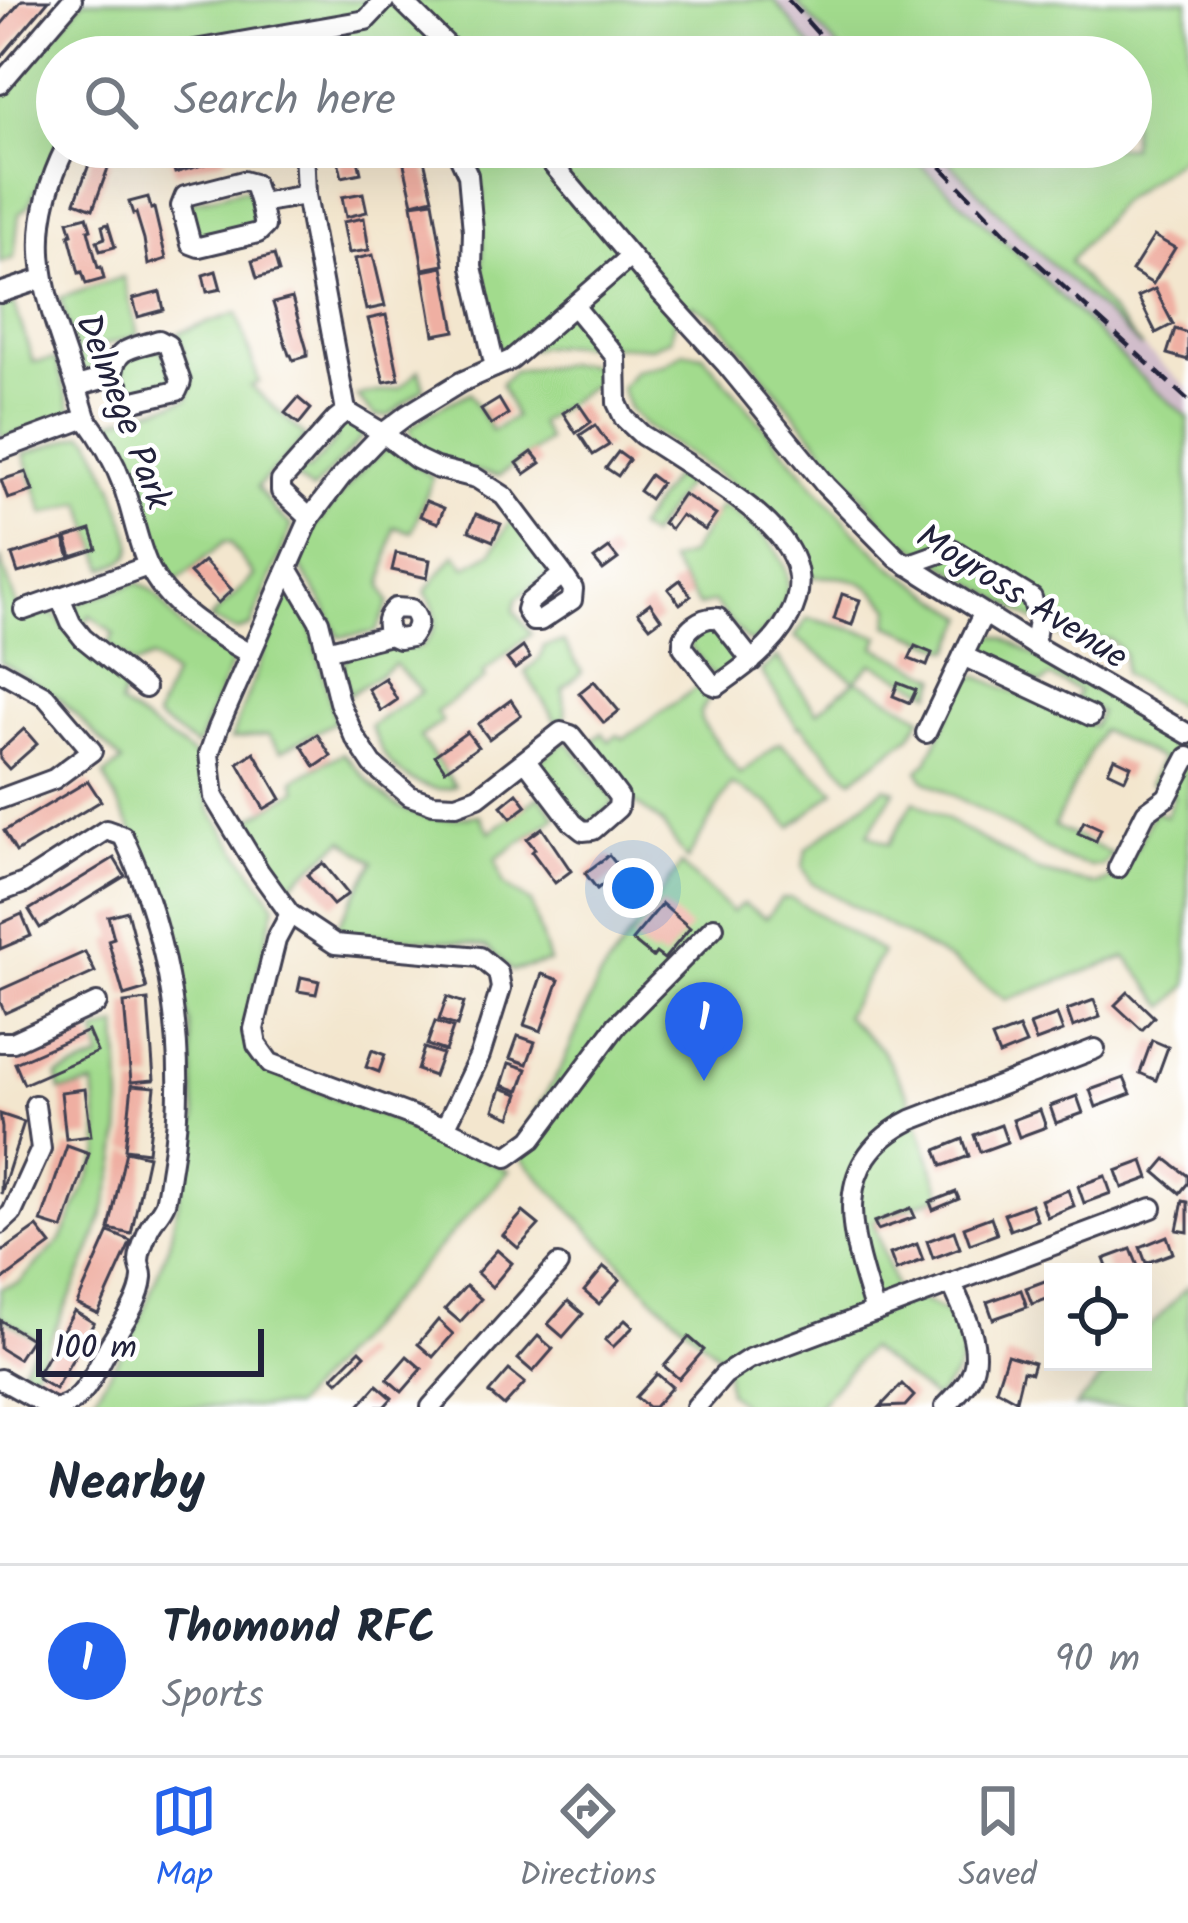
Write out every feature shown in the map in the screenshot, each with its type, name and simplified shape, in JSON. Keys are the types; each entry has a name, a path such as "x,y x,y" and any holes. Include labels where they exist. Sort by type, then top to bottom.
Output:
{"street":[{"path":"41,36 72,0"},
{"path":"275,36 366,20 385,0"},
{"path":"401,0 438,36"},
{"path":"0,84 36,42"},
{"name":"Delmege Park","path":"57,168 45,197 42,279 86,418 121,480 148,566 202,628 250,654"},
{"path":"304,168 305,195 346,412 417,459 476,478 505,496 563,574"},
{"path":"465,168 473,231 472,267 503,364"},
{"name":"Moyross Avenue","path":"556,168 826,486 897,558 1188,734"},
{"path":"243,181 254,184 260,203 265,226 258,233 199,247 191,244 181,206 185,196 243,181"},
{"path":"260,203 305,195"},
{"path":"445,1128 480,1054 501,988 498,972 479,957 335,944 290,914 214,797 209,754 310,518 340,477 383,433 436,396 503,364 630,257"},
{"path":"0,292 42,279"},
{"path":"574,306 616,357 617,403 624,418 768,521 791,550 799,587 795,605 752,661"},
{"path":"77,386 112,376"},
{"path":"310,518 281,491 281,481 346,412"},
{"path":"0,450 86,418"},
{"path":"907,565 952,549 1032,598 1038,620 1034,645"},
{"path":"25,610 148,566"},
{"path":"290,570 319,620 339,702 354,736 373,765 410,796 434,805 456,805 478,796 561,732 571,735 619,797 618,808 593,830 583,831 572,824 526,761"},
{"path":"60,597 83,638 145,688"},
{"path":"926,733 983,614"},
{"path":"326,651 390,634"},
{"path":"963,656 1090,716"},
{"path":"0,671 45,696 92,751 54,779 0,799"},
{"path":"1118,868 1146,812 1167,797 1188,757"},
{"path":"0,892 24,883 106,830 123,836 154,917 173,1009 176,1136 164,1207 148,1228 139,1261 143,1274 137,1298 84,1390 61,1407"},
{"path":"290,914 276,940 254,1029 257,1045 270,1063 445,1128 507,1157 532,1139 617,1025 714,927"},
{"path":"0,1042 13,1042 98,1003"},
{"path":"875,1312 852,1219 854,1184 872,1148 911,1120 1095,1049"},
{"path":"0,1223 12,1213 40,1149 35,1106"},
{"path":"695,1407 724,1376 749,1359 1152,1208"},
{"path":"431,1407 558,1265"},
{"path":"945,1407 970,1378 975,1359 973,1339 952,1284"},
{"path":"0,1378 50,1407"}],"shaded area":[{"path":"774,0 794,0 827,36 802,36"},
{"path":"924,168 956,168 1031,245 1188,388 1188,417 1150,385"}],"green space":[{"path":"84,0 774,0 802,36 264,36 240,32 54,36"},
{"path":"794,0 1188,0 1188,155 1119,202 1069,262 1142,348 956,168 1152,168 1152,36 827,36"},
{"path":"36,57 36,168 47,168 19,214 14,258 0,263 0,100"},
{"path":"473,168 924,168 1188,417 1188,712 1124,674 1124,654 1111,640 1090,637 1077,646 893,534 718,320 693,305 675,321 671,339 652,347 564,345 500,352 482,271 483,193"},
{"path":"243,189 250,193 260,219 254,225 203,240 197,235 189,209 192,202"},
{"path":"123,277 138,335 101,346 102,370 82,371 60,298"},
{"path":"14,302 33,362 56,359 71,410 68,417 3,438 0,306"},
{"path":"237,313 259,382 251,386 306,437 257,487 292,526 251,626 237,631 210,619 254,576 230,543 224,542 175,582 157,559 137,487 107,422 188,399 192,383 178,333"},
{"path":"156,348 163,352 173,380 170,387 135,396 128,392 121,364 126,356"},
{"path":"684,352 703,355 850,527 892,567 967,617 951,650 888,625 891,608 865,585 848,578 813,577 779,519 644,425 630,410 621,388 636,370 664,365"},
{"path":"597,365 607,375 539,423 548,440 499,476 433,458 414,440 409,428 469,393 492,431 515,417 501,384 514,371"},
{"path":"419,370 424,388 389,416 375,416 357,396 400,388"},
{"path":"343,424 359,424 362,437 312,491 297,479 300,471 309,470 337,439 334,433"},
{"path":"84,434 91,439 114,487 132,543 128,557 105,569 82,502 44,514 24,454"},
{"path":"388,447 433,477 412,532 394,527 382,586 389,603 376,632 339,637 299,565 312,530"},
{"path":"674,475 687,482 649,537 637,528"},
{"path":"721,505 775,548 787,578 779,612 754,643 713,602 699,606 669,561 689,555"},
{"path":"512,518 549,565 547,575 517,598 514,610 531,634 483,673 486,678 436,712 442,722 420,737 455,786 430,787 403,775 390,763 370,726 421,692 395,664 349,695 342,669 349,652 420,648 435,621 425,592 455,554 466,567 492,552"},
{"path":"0,557 20,615 53,613 73,636 128,681 120,705 198,758 211,811 275,905 245,1026 269,1072 435,1136 509,1171 293,1407 88,1407 137,1328 169,1243 196,1119 190,1025 155,874 104,776 122,762 60,699 0,661"},
{"path":"137,583 158,596 190,635 232,662 197,747 156,718 173,675 151,658 134,666 108,644 114,634 90,615 85,624 78,620 76,603"},
{"path":"292,594 309,617 335,722 281,751 268,735 231,739 285,596"},
{"path":"808,618 879,636 875,647 938,677 932,693 872,663 856,680 922,717 910,736 852,780 798,727 761,671 777,657 817,712 855,681 795,637"},
{"path":"710,624 740,657 714,677 689,645 692,636"},
{"path":"987,633 1004,638 1188,744 1188,985 1166,1007 1126,957 1006,1000 953,962 811,882 803,867 806,849 885,787 895,791 868,834 889,844 914,801 1040,872 1096,885 1125,865 1154,811 1166,816 1174,796 1150,783 1161,759 1101,730 1054,826 1112,854 1102,866 1064,859 924,780 918,770 927,762 966,679 977,676 1093,726 1100,712 1075,699 1079,691 1050,677 1041,684 977,653 977,641"},
{"path":"564,642 582,672 563,689 566,717 556,722 525,672 541,657 544,646"},
{"path":"700,685 710,697 700,713 701,721 740,774 780,743 835,791 791,827 768,803 731,784 687,860 661,822 631,800 592,741 602,733 609,741 618,735 624,739"},
{"path":"563,743 570,744 613,798 612,806 591,822 579,821 538,766"},
{"path":"343,753 401,808 434,818 479,815 490,832 540,796 556,817 496,859 504,885 531,903 549,962 512,971 487,947 340,932 336,929 374,862 344,840 285,889 243,824 297,790 294,780"},
{"path":"681,865 732,912 743,904 766,918 781,899 791,898 882,952 845,1016 881,1049 908,1094 942,1195 873,1221 896,1290 943,1311 958,1329 959,1366 935,1399 868,1348 817,1407 745,1407 728,1392 725,1361 654,1298 522,1159 518,1148 561,1068 599,979"},
{"path":"118,1025 121,1121 108,1199 86,1260 32,1377 22,1368 38,1340 0,1315 0,1288 19,1283 61,1240 100,1153 94,1085 60,1091 57,1076 101,1058 96,1032"},
{"path":"1188,1286 1188,1407 1075,1407 1109,1371 1152,1371 1152,1324"}],"building":[{"path":"22,0 49,0 0,58 0,26"},
{"path":"88,168 108,168 93,209 75,202"},
{"path":"340,168 360,168 361,173 342,177"},
{"path":"405,168 426,168 433,198 413,203"},
{"path":"363,193 367,212 346,217 342,197"},
{"path":"148,197 166,259 148,265 144,239 129,202"},
{"path":"433,201 444,265 423,269 412,204"},
{"path":"87,216 104,279 86,284 79,273 68,221"},
{"path":"364,218 369,250 349,253 343,222"},
{"path":"108,224 115,247 100,251 97,241 105,238 102,226"},
{"path":"1154,236 1175,248 1153,284 1132,271"},
{"path":"274,255 279,272 257,278 252,261"},
{"path":"373,255 385,306 366,310 355,259"},
{"path":"443,267 455,331 434,335 423,271"},
{"path":"216,271 221,289 207,292 203,275"},
{"path":"1155,289 1173,324 1156,333 1138,297"},
{"path":"160,292 164,310 138,317 133,299"},
{"path":"292,298 307,350 307,356 293,360 273,303"},
{"path":"386,315 399,379 384,382 368,319"},
{"path":"1175,329 1188,333 1188,360 1167,354"},
{"path":"298,398 311,409 299,424 285,413"},
{"path":"499,399 508,414 491,425 481,410"},
{"path":"578,403 591,422 576,433 563,413"},
{"path":"595,425 609,445 593,455 580,435"},
{"path":"532,452 541,463 525,474 517,463"},
{"path":"618,452 629,460 618,476 606,468"},
{"path":"26,472 33,491 8,499 1,480"},
{"path":"650,475 661,483 650,499 639,491"},
{"path":"683,494 716,515 705,530 681,515 671,529 663,523"},
{"path":"426,501 444,508 438,523 420,516"},
{"path":"476,514 501,524 493,541 469,531"},
{"path":"91,530 97,549 72,557 66,538"},
{"path":"64,539 70,558 18,573 12,555"},
{"path":"609,548 618,559 603,570 594,559"},
{"path":"396,553 430,560 427,578 392,570"},
{"path":"204,561 232,590 218,603 190,573"},
{"path":"680,580 691,596 680,604 668,589"},
{"path":"842,594 860,600 852,625 834,619"},
{"path":"650,603 661,619 650,627 638,612"},
{"path":"915,646 932,653 927,666 909,659"},
{"path":"523,647 530,658 515,669 507,659"},
{"path":"385,678 397,700 381,711 368,689"},
{"path":"594,681 619,711 604,723 579,693"},
{"path":"898,683 916,690 910,703 893,696"},
{"path":"511,700 521,715 489,739 478,724"},
{"path":"24,729 37,744 9,769 0,751"},
{"path":"467,732 478,747 445,770 435,755"},
{"path":"317,734 331,756 315,767 301,745"},
{"path":"254,752 281,799 264,809 238,763"},
{"path":"1114,758 1131,766 1125,779 1108,771"},
{"path":"88,781 101,801 16,852 4,831"},
{"path":"517,793 527,806 511,818 501,806"},
{"path":"1084,821 1101,829 1096,841 1078,833"},
{"path":"542,828 571,871 555,883 527,839"},
{"path":"609,855 621,870 597,889 585,873"},
{"path":"114,858 125,876 40,928 29,910"},
{"path":"323,863 348,894 333,905 307,875"},
{"path":"662,904 690,928 664,959 656,953 653,957 632,940"},
{"path":"127,911 147,989 124,996 108,940 114,938 108,916"},
{"path":"22,914 31,936 0,949 0,924"},
{"path":"85,952 95,972 5,1013 0,990"},
{"path":"542,974 559,980 541,1031 524,1025"},
{"path":"301,977 319,981 316,994 298,991"},
{"path":"1128,992 1154,1017 1142,1030 1115,1005"},
{"path":"447,997 464,1003 457,1026 439,1020"},
{"path":"148,1000 154,1080 131,1082 124,1003"},
{"path":"1094,1000 1100,1017 1073,1027 1067,1010"},
{"path":"1057,1015 1063,1031 1036,1041 1030,1025"},
{"path":"435,1022 453,1028 445,1051 427,1045"},
{"path":"1019,1028 1026,1044 999,1055 992,1038"},
{"path":"88,1031 97,1052 24,1084 15,1063"},
{"path":"518,1036 535,1042 527,1064 510,1058"},
{"path":"1152,1040 1168,1047 1156,1080 1140,1073"},
{"path":"424,1048 442,1054 434,1076 417,1070"},
{"path":"372,1050 385,1055 379,1072 366,1067"},
{"path":"509,1063 527,1069 519,1091 502,1085"},
{"path":"1124,1078 1131,1094 1096,1107 1090,1090"},
{"path":"132,1085 155,1087 148,1152 125,1149"},
{"path":"501,1088 519,1094 511,1117 494,1110"},
{"path":"85,1089 91,1136 66,1139 61,1092"},
{"path":"1077,1096 1083,1113 1056,1123 1050,1106"},
{"path":"1040,1110 1046,1127 1019,1137 1013,1120"},
{"path":"0,1114 24,1122 1,1194 2,1128"},
{"path":"1001,1125 1007,1142 980,1152 974,1135"},
{"path":"963,1139 969,1156 942,1166 936,1150"},
{"path":"67,1146 89,1154 63,1229 41,1222"},
{"path":"126,1151 148,1156 131,1234 109,1229"},
{"path":"1166,1159 1188,1176 1180,1193 1155,1172"},
{"path":"1143,1161 1149,1178 1122,1188 1116,1171"},
{"path":"1105,1176 1111,1193 1084,1203 1078,1186"},
{"path":"1068,1190 1074,1206 1047,1217 1041,1200"},
{"path":"956,1192 959,1199 933,1210 930,1202"},
{"path":"1183,1201 1188,1202 1188,1232 1177,1230"},
{"path":"1031,1204 1037,1220 1010,1230 1004,1214"},
{"path":"911,1208 915,1217 878,1230 874,1222"},
{"path":"523,1212 539,1225 518,1248 503,1235"},
{"path":"991,1217 997,1234 970,1244 964,1227"},
{"path":"37,1227 51,1245 0,1282 0,1253"},
{"path":"954,1231 960,1248 933,1258 927,1241"},
{"path":"109,1232 131,1241 98,1314 77,1304"},
{"path":"1167,1236 1173,1253 1146,1263 1140,1247"},
{"path":"917,1244 923,1260 896,1270 890,1254"},
{"path":"1131,1249 1137,1263 1106,1263 1104,1259"},
{"path":"497,1250 512,1263 492,1287 477,1273"},
{"path":"604,1267 620,1280 599,1304 584,1291"},
{"path":"1044,1281 1044,1300 1032,1304 1026,1288"},
{"path":"466,1286 481,1299 460,1322 445,1309"},
{"path":"1021,1290 1027,1307 993,1319 987,1302"},
{"path":"568,1301 583,1314 563,1337 548,1324"},
{"path":"74,1311 94,1323 55,1389 38,1379 38,1373"},
{"path":"0,1320 31,1339 18,1359 0,1348"},
{"path":"438,1320 453,1334 433,1357 418,1344"},
{"path":"625,1320 633,1327 613,1347 605,1340"},
{"path":"538,1336 553,1349 533,1372 518,1359"},
{"path":"689,1337 704,1350 679,1379 664,1366"},
{"path":"360,1350 365,1355 338,1382 333,1377"},
{"path":"1007,1355 1034,1363 1031,1373 1023,1371 1016,1400 996,1389"},
{"path":"407,1356 422,1369 402,1392 387,1379"},
{"path":"509,1370 525,1383 504,1406 489,1393"},
{"path":"657,1374 672,1387 654,1407 648,1407 636,1397"},
{"path":"902,1384 914,1396 905,1406 880,1407"},
{"path":"377,1385 392,1398 384,1407 358,1407"}],"railway":[{"path":"788,0 820,36"},
{"path":"942,168 1008,236 1188,400"}],"place":[{"name":"Thomond RFC","path":"704,1081"}]}
